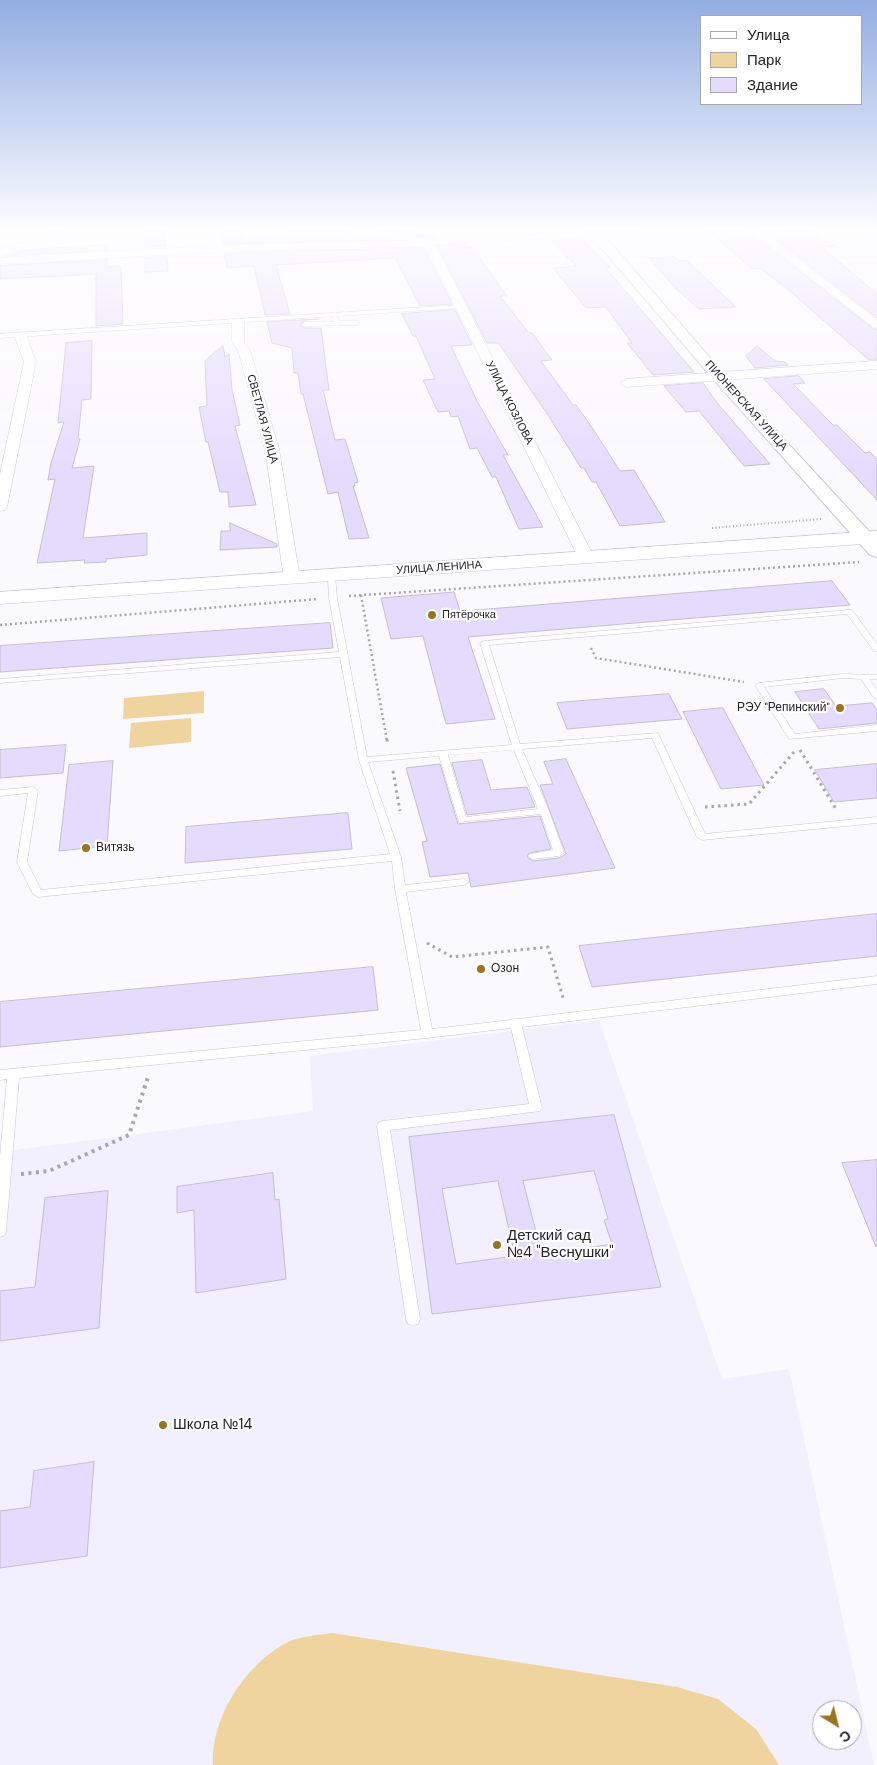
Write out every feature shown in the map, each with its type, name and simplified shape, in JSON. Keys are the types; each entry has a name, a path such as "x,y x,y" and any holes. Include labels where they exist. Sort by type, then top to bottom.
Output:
{"main road":[{"name":"УЛИЦА ЛЕНИНА","path":"0,598 586,557 871,547"}],"street":[{"name":"УЛИЦА КОЗЛОВА","path":"462,310 586,557"},
{"name":"ПИОНЕРСКАЯ УЛИЦА","path":"662,310 871,547"},
{"path":"858,310 877,325"},
{"name":"СВЕТЛАЯ УЛИЦА","path":"238,321 238,342 244,350 272,449 292,579"},
{"path":"0,507 30,362 20,335"},
{"path":"626,383 877,366"}],"lane":[{"path":"0,336 391,310"},
{"path":"334,314 336,323"},
{"path":"305,324 357,323"},
{"path":"331,576 333,598 363,760 396,857 400,889 427,1034"},
{"path":"534,856 559,853 544,810 518,747 484,643 849,612 877,649"},
{"path":"0,681 343,654"},
{"path":"877,677 843,676 759,685 792,737 877,728"},
{"path":"863,676 877,696"},
{"path":"363,760 655,736 702,838 877,820"},
{"path":"443,753 462,820 544,810"},
{"path":"0,793 33,790 22,862 38,894 396,857"},
{"path":"400,889 464,882"},
{"path":"0,1076 427,1034 514,1022 877,980"},
{"path":"413,1319 383,1126 536,1108 514,1022"},
{"path":"0,1231 13,1074"}],"path":[{"path":"0,625 333,598 871,547"},
{"path":"361,595 401,813"},
{"path":"584,634 596,658 759,685"},
{"path":"689,809 749,804 798,747 845,823"},
{"path":"424,942 452,957 548,947 568,1016"},
{"path":"5,1176 50,1171 129,1135 153,1060"}],"shaded area":[{"name":"Школа №14","path":"599,1020 722,1379 789,1369 860,1700 812,1700 812,1750 862,1750 862,1709 874,1765 0,1765 0,1152 313,1111 310,1056"}],"green space":[{"path":"204,691 204,713 123,719 124,698"},
{"path":"191,718 191,742 129,748 131,723"},
{"path":"332,1633 677,1687 718,1699 756,1729 779,1765 213,1765 214,1746 218,1728 225,1710 246,1677 274,1650 290,1641"}],"building":[{"path":"96,310 123,310 123,324 96,326"},
{"path":"264,310 289,310 290,314 265,315"},
{"path":"455,310 472,345 451,346 478,403 508,455 503,455 543,527 519,529 496,477 492,477 477,448 470,449 458,416 451,417 449,411 438,412 423,380 435,379 416,336 413,336 402,314"},
{"path":"470,310 511,310 529,333 532,333 552,360 541,361 573,405 576,405 620,471 634,470 665,522 620,526 596,482 592,482 584,468 581,468 548,415 502,348 498,343 487,343"},
{"path":"608,310 642,310 694,372 653,375 627,343 632,343"},
{"path":"812,310 849,310 877,330 877,359 869,360"},
{"path":"867,310 877,310 877,318"},
{"path":"319,319 305,320 300,325 305,328 321,328 329,390 323,390 335,440 345,439 358,482 354,483 355,486 353,486 369,538 349,539 338,492 328,494 303,394 301,394 298,373 294,373 292,348 272,343 267,322"},
{"path":"92,341 91,399 82,400 78,439 80,439 72,468 94,466 83,538 147,533 147,555 106,559 106,562 84,563 85,560 37,563 55,479 48,480 51,463 64,422 58,423 66,343"},
{"path":"223,346 225,357 229,354 232,390 240,425 235,426 256,505 229,507 228,492 220,492 208,442 206,442 199,407 207,406 205,361"},
{"path":"757,346 775,361 785,362 788,365 755,368 746,356"},
{"path":"799,376 805,383 793,384 833,425 837,425 865,453 870,452 877,459 877,500 764,379"},
{"path":"703,383 718,404 770,464 744,466 699,411 686,412 664,386"},
{"path":"230,523 277,544 277,547 220,550 221,531 230,531"},
{"path":"832,581 850,605 468,637 495,719 446,724 423,636 391,639 381,598 454,592 460,611"},
{"path":"330,623 333,648 0,672 0,646"},
{"name":"РЭУ \"Репинский\"","path":"824,689 836,706 872,703 877,710 877,723 819,729 795,692"},
{"path":"669,694 682,719 567,729 557,703"},
{"path":"723,708 764,785 721,789 683,712"},
{"path":"66,745 63,773 0,778 0,750"},
{"path":"566,759 615,868 471,887 468,873 430,877 422,842 427,841 406,768 440,764 458,824 540,816 551,849 529,853 527,857 533,861 559,858 566,854 540,785 553,784 544,762"},
{"path":"482,760 491,790 527,787 535,807 467,815 452,763"},
{"path":"113,761 107,846 59,851 69,765"},
{"path":"877,764 877,798 834,802 815,770"},
{"path":"348,813 352,849 185,863 186,827"},
{"path":"877,914 877,956 592,987 579,946"},
{"path":"373,967 378,1010 0,1047 0,1002"},
{"path":"614,1115 661,1287 432,1314 409,1137","holes":["594,1171 608,1219 604,1220 612,1244 542,1255 523,1181","498,1181 515,1256 456,1264 442,1189"]},
{"path":"877,1160 877,1246 876,1247 842,1163"},
{"path":"273,1173 275,1200 279,1199 286,1279 196,1293 194,1210 177,1213 177,1187"},
{"path":"108,1191 99,1328 0,1341 0,1291 35,1287 45,1198"},
{"path":"94,1462 87,1556 0,1568 0,1511 30,1507 34,1471"}],"place":[{"name":"Пятёрочка","path":"432,615"},
{"name":"РЭУ \"Репинский\"","path":"840,708"},
{"name":"Витязь","path":"86,848"},
{"name":"Озон","path":"481,969"},
{"name":"Детский сад №4 \"Веснушки\"","path":"497,1245"},
{"name":"Школа №14","path":"163,1425"}]}
